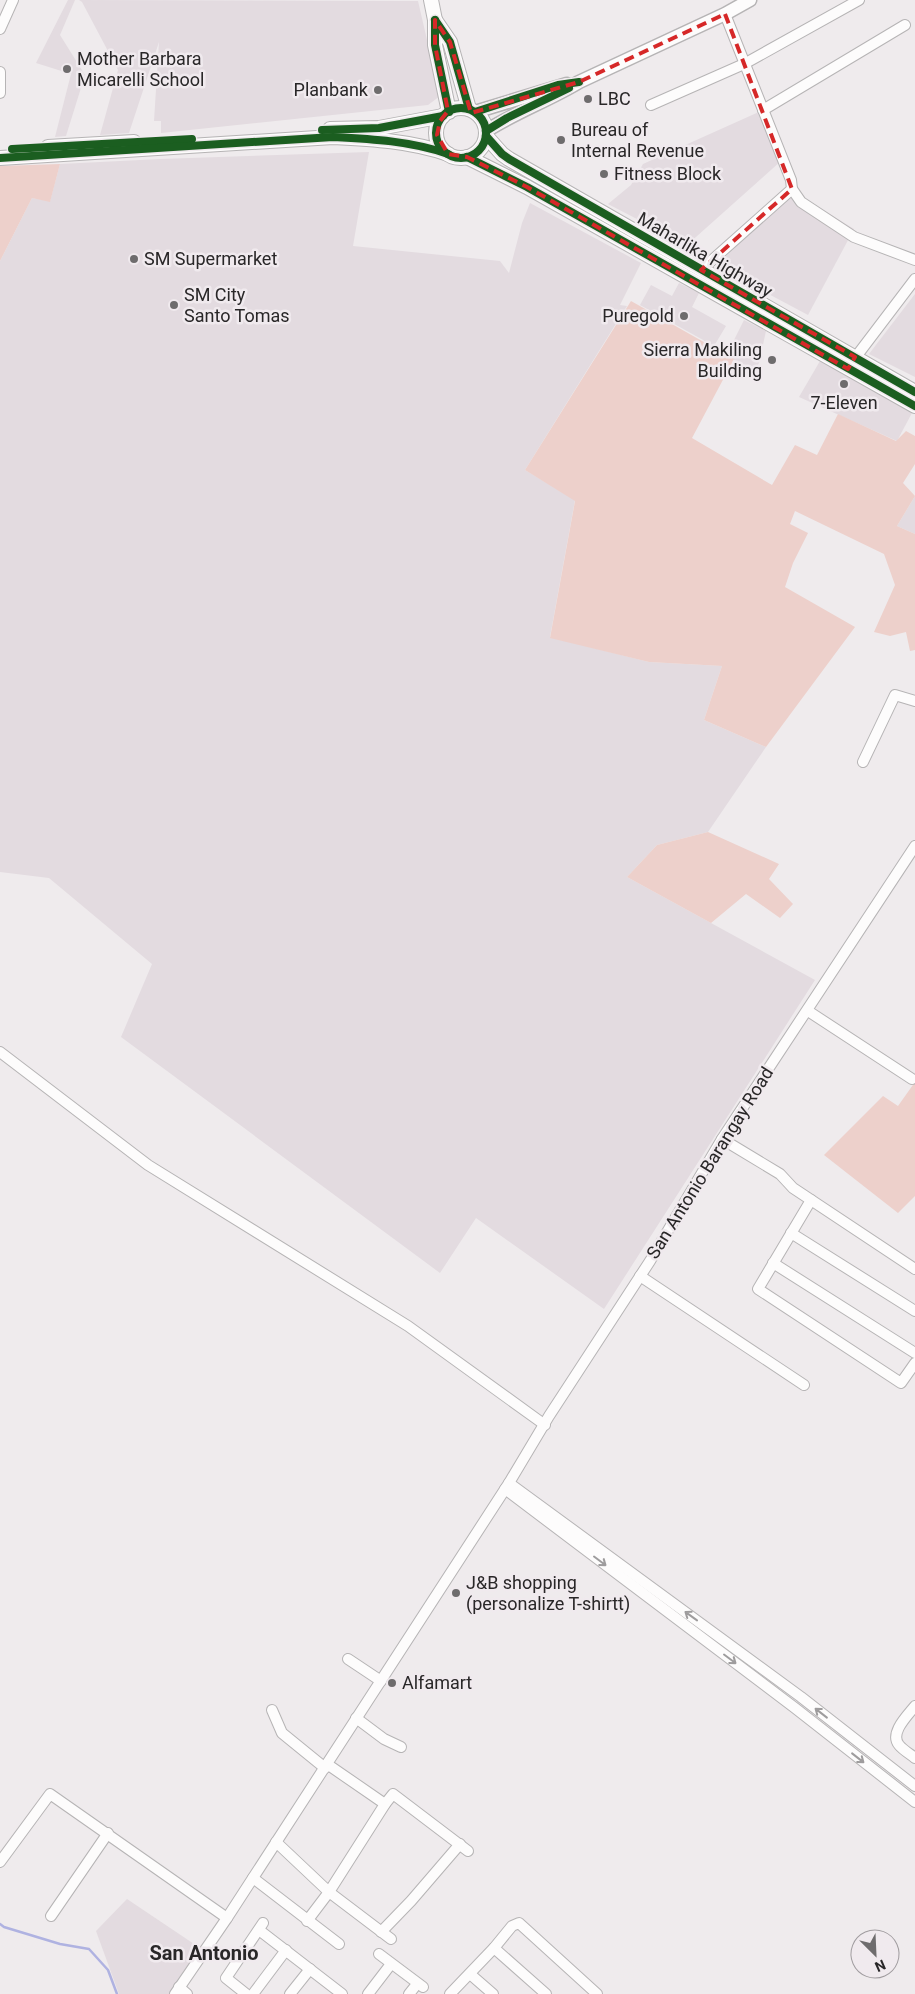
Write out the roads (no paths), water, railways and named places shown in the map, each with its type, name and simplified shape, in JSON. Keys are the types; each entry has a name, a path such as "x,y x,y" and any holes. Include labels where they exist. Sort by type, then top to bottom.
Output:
{"highway":[{"path":"430,0 435,20 435,45 446,114 438,125 437,138 442,149 448,154"},
{"path":"435,20 450,42 472,111"},
{"path":"0,150 379,128 446,114 459,108 472,111 483,121 486,133 480,149 467,157 456,157 409,144 333,137 0,158"},
{"name":"Maharlika Highway","path":"486,133 502,154 509,159 701,270 852,363 915,406"},
{"name":"Maharlika Highway","path":"467,157 527,187 852,363 915,392"}],"main road":[{"path":"486,133 507,118 725,14 750,0"},
{"path":"472,111 558,85 580,82"}],"street":[{"path":"0,30 13,0"},
{"path":"651,105 744,64 859,0"},
{"path":"725,14 791,180 792,190 802,202 854,237 915,260"},
{"path":"763,110 905,25"},
{"path":"0,72 0,93"},
{"path":"701,270 792,190"},
{"path":"852,363 915,280"},
{"path":"863,762 895,695 915,701"},
{"name":"San Antonio Barangay Road","path":"180,1992 507,1486 640,1276 722,1139 915,846"},
{"path":"808,1011 912,1079"},
{"path":"0,1052 148,1165 408,1326 545,1425"},
{"path":"722,1139 780,1174 793,1188 915,1269"},
{"path":"812,1200 758,1289 901,1383 915,1363"},
{"path":"791,1233 915,1311"},
{"path":"773,1263 915,1353"},
{"path":"640,1276 804,1385"},
{"path":"507,1486 801,1697 915,1785 906,1796"},
{"path":"507,1486 915,1802"},
{"path":"348,1659 381,1681"},
{"path":"915,1706 896,1733 899,1745 915,1758"},
{"path":"272,1710 282,1733 326,1766 385,1804"},
{"path":"356,1718 384,1739 401,1747"},
{"path":"0,1862 50,1794 227,1918"},
{"path":"307,1921 329,1892 393,1794 464,1848 381,1932"},
{"path":"51,1916 108,1833"},
{"path":"276,1842 329,1892 391,1939"},
{"path":"253,1878 338,1944"},
{"path":"450,1994 494,1948 512,1926 519,1923 597,1994"},
{"path":"246,1994 226,1978 261,1927 310,1969 331,1991 342,1994"},
{"path":"494,1948 546,1994"},
{"path":"253,1994 286,1950"},
{"path":"379,1954 420,1986 409,1994"},
{"path":"368,1994 391,1964"},
{"path":"290,1994 310,1969"},
{"path":"470,1974 493,1994"}],"waterway":[{"path":"0,1924 4,1927 60,1944 89,1949 108,1970 117,1994"}],"place":[{"name":"Mother Barbara Micarelli School","path":"67,69"},
{"name":"Planbank","path":"378,90"},
{"name":"LBC","path":"588,99"},
{"name":"Bureau of Internal Revenue","path":"561,140"},
{"name":"Fitness Block","path":"604,174"},
{"name":"SM Supermarket","path":"134,259"},
{"name":"SM City Santo Tomas","path":"174,305"},
{"name":"Puregold","path":"684,316"},
{"name":"Sierra Makiling Building","path":"772,360"},
{"name":"7-Eleven","path":"844,384"},
{"name":"J&B shopping (personalize T-shirtt)","path":"456,1593"},
{"name":"Alfamart","path":"392,1683"}],"district":[{"name":"San Antonio","path":"204,1953"}]}
